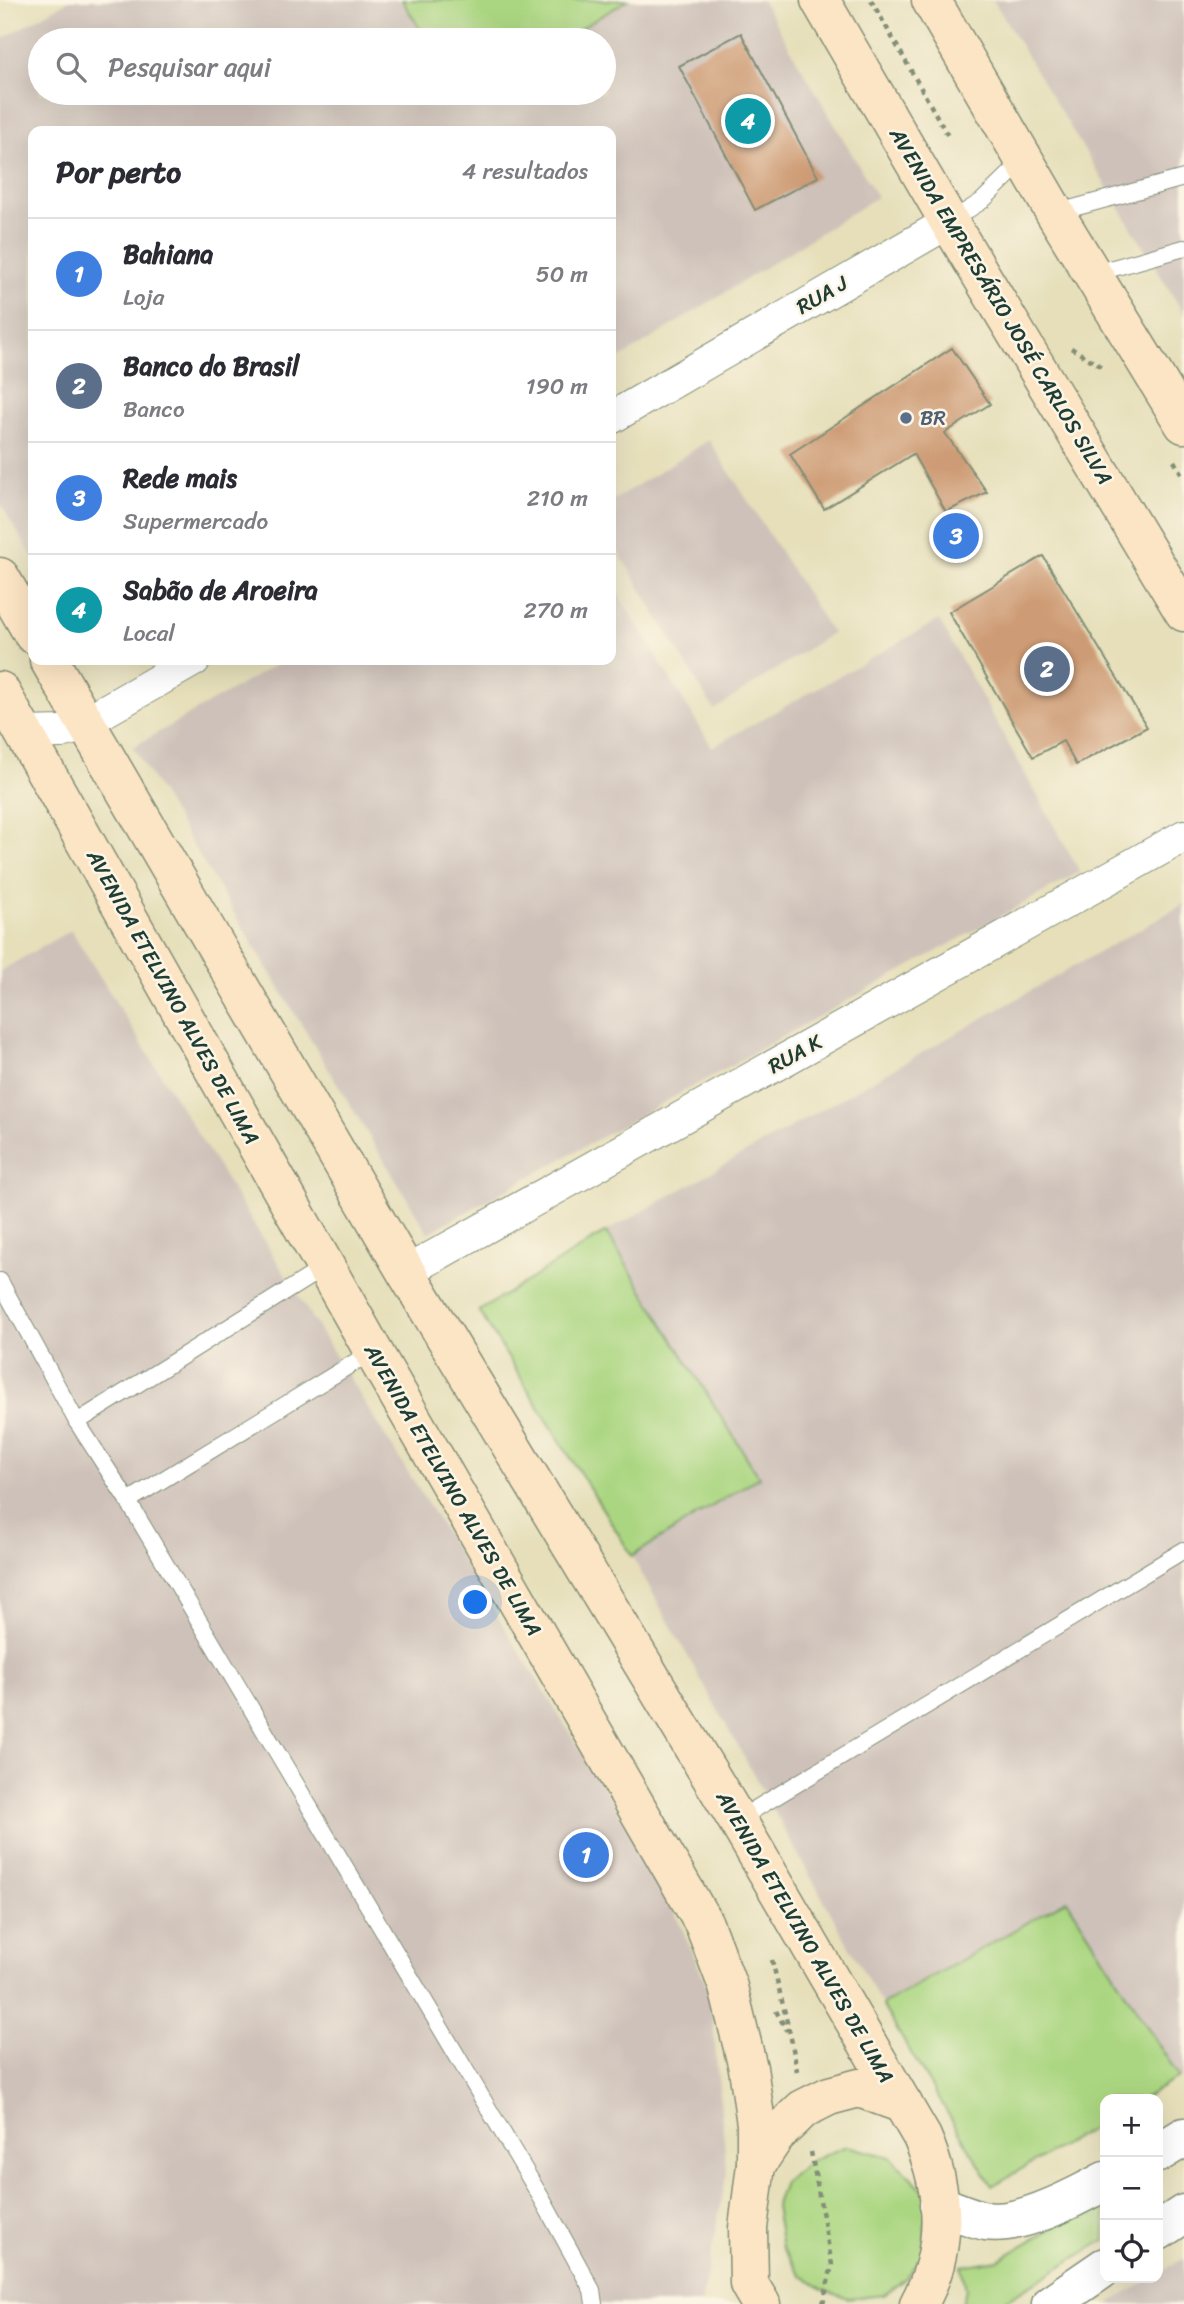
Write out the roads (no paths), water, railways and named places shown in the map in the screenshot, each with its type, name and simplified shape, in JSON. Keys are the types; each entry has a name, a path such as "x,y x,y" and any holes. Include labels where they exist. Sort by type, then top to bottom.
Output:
{"main road":[{"name":"AVENIDA EMPRESÁRIO JOSÉ CARLOS SILVA","path":"820,0 949,222 1184,612"},
{"path":"931,0 1055,213 1184,424"},
{"path":"0,577 28,625"},
{"name":"AVENIDA ETELVINO ALVES DE LIMA","path":"52,665 406,1272 737,1820 922,2137 934,2164 941,2230 937,2257 927,2289 919,2304"},
{"name":"AVENIDA ETELVINO ALVES DE LIMA","path":"0,691 373,1352 704,1924 728,1987 748,2067 756,2124 756,2165 748,2228 751,2297"},
{"path":"756,2165 776,2135 803,2109 829,2096 859,2088 902,2104"}],"street":[{"name":"RUA J","path":"616,415 949,222"},
{"path":"25,733 61,732 86,723 185,665"},
{"name":"RUA K","path":"406,1272 1184,836"},
{"path":"939,2205 986,2221 1008,2222 1100,2183"},
{"path":"1163,2228 1184,2214"},
{"path":"1051,2304 1100,2270"}],"lane":[{"name":"RUA J","path":"949,222 982,201 1024,160"},
{"path":"1055,213 1184,178"},
{"path":"1092,274 1184,248"},
{"path":"78,1422 326,1267"},
{"path":"0,1281 78,1422 128,1501 542,2199 592,2290 594,2304"},
{"path":"128,1501 373,1352"},
{"path":"737,1820 1184,1550"}],"place":[{"name":"Sabão de Aroeira","path":"748,121"},
{"name":"BR","path":"906,418"},
{"name":"Rede mais","path":"956,536"},
{"name":"Banco do Brasil","path":"1047,669"},
{"name":"Bahiana","path":"586,1855"}]}
